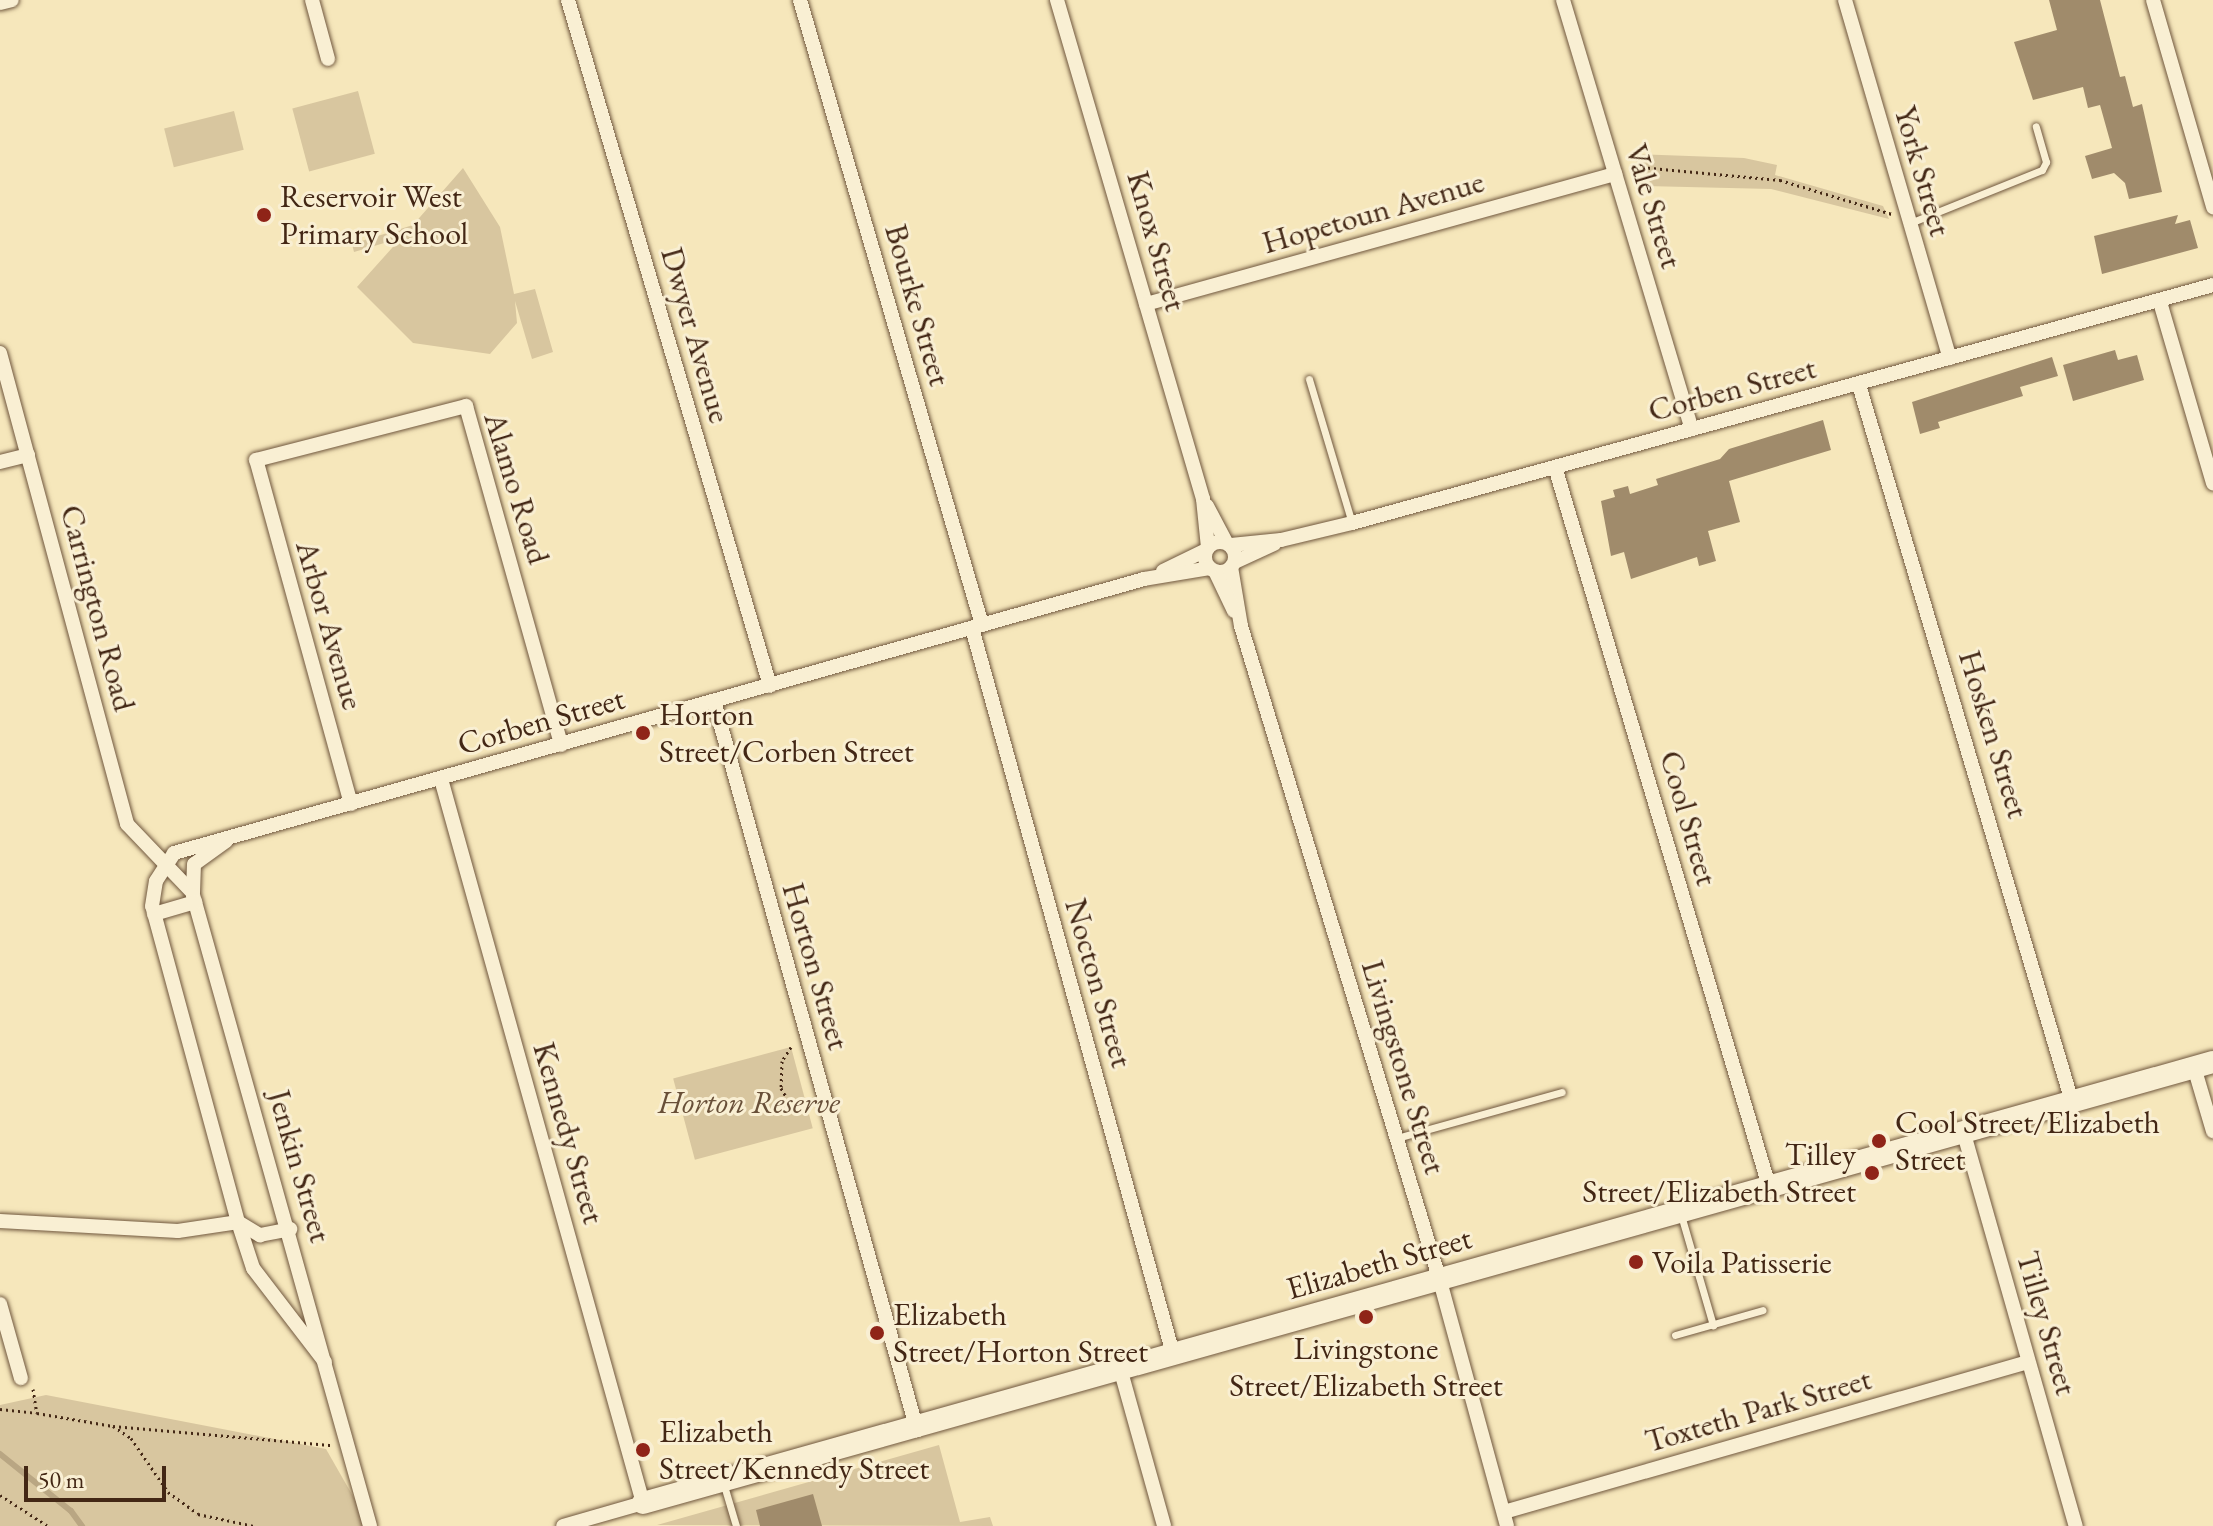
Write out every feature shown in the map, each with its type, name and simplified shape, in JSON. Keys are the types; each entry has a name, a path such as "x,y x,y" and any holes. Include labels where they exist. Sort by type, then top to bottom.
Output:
{"street":[{"path":"0,3 12,0"},
{"path":"312,0 328,59"},
{"name":"Dwyer Avenue","path":"568,0 770,686"},
{"name":"Bourke Street","path":"800,0 977,627"},
{"name":"Knox Street","path":"1057,0 1203,499 1207,549 1212,569"},
{"name":"Vale Street","path":"1563,0 1692,429"},
{"name":"York Street","path":"1845,0 1950,358"},
{"path":"2153,0 2213,207"},
{"name":"Hopetoun Avenue","path":"1146,304 1613,167"},
{"name":"Corben Street","path":"1144,579 1207,549 1228,544 1281,540 1352,523 2213,285"},
{"path":"2160,302 2213,483"},
{"name":"Carrington Road","path":"0,353 127,824 141,844 166,861 194,898"},
{"name":"Hosken Street","path":"1859,385 2072,1102"},
{"name":"Alamo Road","path":"256,460 466,406 561,745"},
{"path":"0,462 28,455"},
{"name":"Arbor Avenue","path":"256,460 351,804"},
{"name":"Cool Street","path":"1555,467 1769,1186"},
{"name":"Knox Street","path":"1203,499 1228,544 1233,565"},
{"name":"Corben Street","path":"230,839 1144,579 1233,565 1281,540"},
{"name":"Livingstone Street","path":"1233,565 1241,626 1440,1281 1506,1519"},
{"name":"Livingstone Street","path":"1212,569 1241,626"},
{"name":"Nocton Street","path":"977,627 1173,1354"},
{"name":"Horton Street","path":"714,701 917,1430"},
{"name":"Kennedy Street","path":"441,779 643,1503"},
{"path":"230,839 188,846 166,861 156,881 154,914 253,1268 325,1362"},
{"name":"Jenkin Street","path":"230,839 194,864 194,898 290,1229 370,1526"},
{"path":"154,914 194,898"},
{"path":"2204,1064 2213,1131"},
{"name":"Elizabeth Street","path":"563,1526 917,1430 1120,1368 1440,1281 2204,1064"},
{"name":"Tilley Street","path":"1964,1134 2076,1526"},
{"path":"0,1221 178,1231 238,1222 260,1235 290,1229"},
{"path":"0,1304 27,1382"},
{"name":"Toxteth Park Street","path":"1506,1519 2028,1362"},
{"path":"1120,1368 1164,1526"}],"lane":[{"path":"1908,220 2042,170 2046,162 2036,126"},
{"path":"1309,379 1352,523"},
{"path":"1397,1138 1562,1092"},
{"path":"1680,1212 1713,1325"},
{"path":"1675,1335 1763,1310"},
{"path":"723,1482 736,1526"}],"path":[{"path":"1613,167 1780,180 1908,220"},
{"path":"791,1047 782,1061 781,1088 793,1109 809,1113"},
{"path":"27,1382 37,1413"},
{"path":"0,1409 113,1426 350,1447"},
{"path":"113,1426 131,1438 168,1492 198,1514 254,1526"},
{"path":"0,1495 48,1526"}],"green space":[{"path":"358,91 375,154 309,171 292,109"},
{"path":"234,111 244,150 174,167 164,128"},
{"path":"1634,154 1744,158 1777,165 1775,175 1883,206 1889,219 1771,189 1645,186"},
{"path":"463,168 500,227 514,294 535,289 553,352 532,359 515,301 517,323 490,354 413,343 357,287 401,238 354,252 352,244 413,225"},
{"name":"Horton Reserve","path":"791,1047 813,1128 695,1160 673,1079"},
{"path":"46,1395 326,1449 370,1526 0,1526 0,1405"},
{"path":"939,1445 960,1522 990,1517 993,1526 657,1525"}],"building":[{"path":"2049,0 2100,0 2120,77 2125,76 2133,107 2142,104 2162,192 2129,199 2125,183 2114,173 2092,179 2085,156 2112,148 2100,105 2088,108 2083,87 2033,100 2014,42 2057,30"},
{"path":"2178,215 2175,224 2190,220 2198,248 2102,274 2094,236"},
{"path":"2115,350 2118,360 2137,355 2144,380 2073,401 2063,365"},
{"path":"2052,357 2058,376 2020,387 2023,396 1938,422 1940,428 1920,434 1912,402"},
{"path":"1823,420 1831,450 1729,481 1740,522 1708,531 1716,561 1699,566 1697,557 1631,579 1624,552 1611,556 1601,501 1615,497 1613,490 1628,486 1630,494 1658,485 1656,479 1720,459 1729,449"},
{"path":"813,1494 822,1526 760,1526 756,1510"}],"waterway":[{"path":"0,1454 71,1511 82,1526"}],"place":[{"name":"Reservoir West Primary School","path":"264,215"},
{"name":"Horton Street/Corben Street","path":"643,733"},
{"name":"Cool Street/Elizabeth Street","path":"1879,1141"},
{"name":"Tilley Street/Elizabeth Street","path":"1872,1173"},
{"name":"Voila Patisserie","path":"1636,1262"},
{"name":"Livingstone Street/Elizabeth Street","path":"1366,1317"},
{"name":"Elizabeth Street/Horton Street","path":"877,1333"},
{"name":"Elizabeth Street/Kennedy Street","path":"643,1450"}]}
